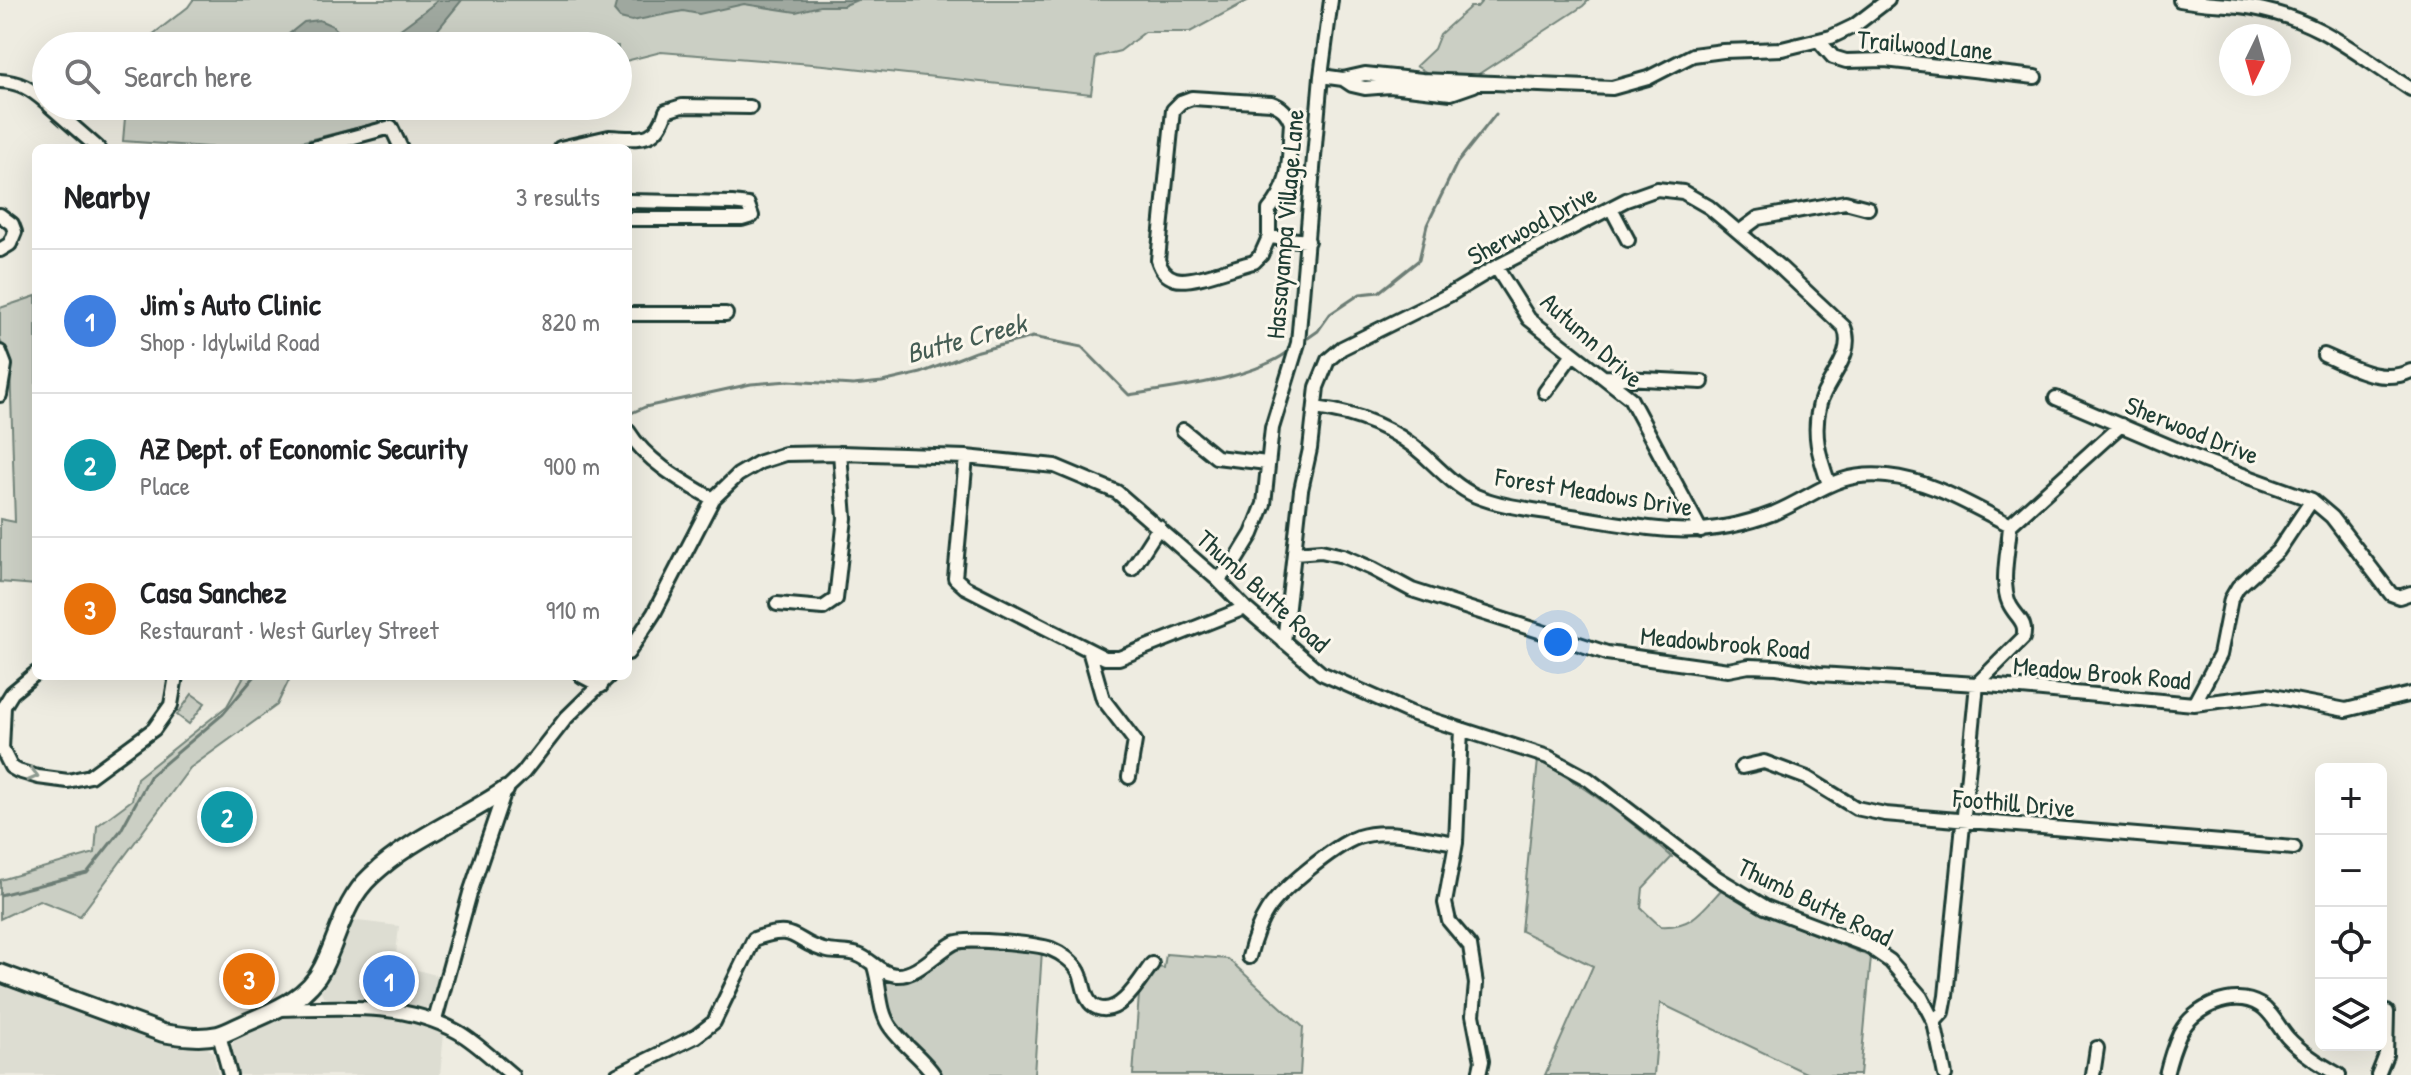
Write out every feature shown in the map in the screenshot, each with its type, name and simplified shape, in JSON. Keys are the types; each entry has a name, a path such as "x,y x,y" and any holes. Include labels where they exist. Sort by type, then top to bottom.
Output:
{"main road":[{"path":"0,973 49,994 163,1033 188,1037 219,1035 279,1009 307,990 323,968 347,908 369,878 430,832 479,808 505,790"}],"street":[{"name":"Hassayampa Village Lane","path":"1218,580 1236,560 1252,534 1264,504 1272,428 1298,343 1321,76 1331,0"},
{"path":"1321,76 1343,79 1365,88 1407,83 1451,93 1481,83 1612,88 1648,78 1693,55 1782,49 1819,41 1854,26 1888,0"},
{"path":"2180,0 2253,8 2295,19 2331,34 2411,89"},
{"name":"Trailwood Lane","path":"1819,41 1833,57 1846,61 1885,60 2035,77"},
{"path":"0,81 13,82 32,90"},
{"path":"1192,98 1271,103 1288,114 1291,123 1286,185 1269,210 1269,237 1261,255 1254,262 1185,280 1172,278 1162,271 1158,260 1173,110 1181,102 1192,98"},
{"path":"609,142 647,138 661,127 666,111 682,106 750,107"},
{"path":"66,120 93,144"},
{"path":"328,144 391,127 399,144"},
{"name":"Sherwood Drive","path":"1284,642 1320,375 1328,360 1342,348 1449,295 1496,267 1611,208 1657,189 1683,192 1709,207 1844,327 1847,334 1846,352 1820,402 1815,431 1817,451 1829,484"},
{"path":"632,201 732,203 748,205 752,216 742,219 632,219"},
{"path":"1739,232 1758,218 1845,202 1868,208"},
{"path":"1611,208 1628,240"},
{"path":"0,215 12,224 15,232 10,244 0,250"},
{"path":"1269,237 1308,241"},
{"name":"Autumn Drive","path":"1496,267 1529,319 1630,398 1701,531"},
{"path":"632,314 726,314"},
{"path":"0,352 5,365 0,395"},
{"path":"1545,392 1572,355"},
{"path":"2324,355 2371,375 2386,377 2411,371"},
{"path":"1604,377 1702,382"},
{"name":"Sherwood Drive","path":"2056,398 2204,461 2312,500"},
{"name":"Forest Meadows Drive","path":"1315,408 1365,418 1391,431 1476,496 1511,506 1651,528 1717,530 1776,512 1829,484 1862,476 1888,476 1950,496 2010,525"},
{"path":"1934,1022 1943,1012 1977,684 2023,638 2025,631 2024,623 2009,603 2007,593 2010,525 2121,425"},
{"path":"1183,430 1216,457 1267,463"},
{"path":"632,437 673,476 713,499"},
{"path":"777,604 823,608 836,599 845,518 840,453"},
{"name":"Thumb Butte Road","path":"632,647 654,613 713,499 738,475 760,462 785,454 840,453 966,457 1055,466 1117,492 1321,673 1411,713 1548,757 1588,779 1717,878 1765,907 1868,946 1890,961 1921,997 1934,1022 1945,1075"},
{"path":"966,457 955,578 965,587 1105,658 1119,658 1245,608"},
{"path":"2194,704 2220,655 2231,599 2238,587 2278,551 2312,500 2332,517 2391,594 2399,597 2411,593"},
{"path":"1132,569 1159,527"},
{"name":"Meadowbrook Road","path":"1294,553 1321,551 1343,556 1412,590 1607,653 1728,670 1749,666 1777,667 1819,674 1977,684"},
{"path":"1089,650 1103,699 1135,741 1129,777"},
{"path":"32,676 12,693 4,706 2,749 11,767 18,771 68,781 90,776 154,729 171,705 175,680"},
{"path":"435,1020 470,893 505,790 523,773 566,718 605,681"},
{"name":"Meadow Brook Road","path":"1977,684 2194,704 2267,695 2346,710 2411,694"},
{"path":"1461,729 1456,843 1445,903 1449,921 1470,946 1476,984 1473,1015 1482,1061 1479,1075"},
{"name":"Foothill Drive","path":"1742,767 1764,762 1807,778 1856,808 1885,814 2294,848"},
{"path":"1249,957 1254,936 1269,908 1314,864 1358,837 1390,833 1456,843"},
{"path":"617,1075 696,1036 714,1022 754,939 775,931 798,936 824,950 859,955 880,971 899,976 914,970 957,941 1029,944 1051,949 1070,960 1079,972 1088,1000 1098,1008 1113,1008 1126,998 1152,964"},
{"path":"874,966 881,1007 891,1028 935,1074"},
{"path":"2166,1075 2181,1031 2202,1010 2223,999 2248,999 2264,1006 2290,1040 2339,1075"},
{"path":"279,1009 371,1007 435,1020 461,1034 512,1075"},
{"path":"219,1035 230,1075"},
{"path":"2093,1075 2097,1048"},
{"path":"2378,1075 2386,1051"}],"shaded area":[{"path":"193,0 1249,0 1190,32 1145,32 1120,51 1096,57 1091,94 824,65 661,52 632,59 632,32 156,32"},
{"path":"438,0 462,0 436,32 397,32"},
{"path":"617,0 857,0 843,6 820,6 796,12 744,4 699,14 683,11 632,21 620,18 614,11"},
{"path":"1483,0 1589,0 1471,79 1436,78 1416,66 1434,49 1440,34 1470,7 1477,7"},
{"path":"319,20 339,32 292,32 304,22"},
{"path":"125,120 389,120 292,144 123,141"},
{"path":"32,297 32,585 0,582 0,519 15,522 10,363 0,340 0,308"},
{"path":"242,680 289,680 277,705 190,768 80,916 39,900 0,919 0,880 95,853 97,826 132,800 137,778 227,706"},
{"path":"192,694 205,703 189,724 177,715"},
{"path":"1538,760 1608,805 1672,857 1643,888 1641,908 1660,926 1680,924 1695,917 1721,890 1767,915 1871,957 1860,1075 1810,1075 1660,1003 1654,1075 1545,1075 1593,966 1521,931"},
{"path":"350,920 399,926 395,964 443,977 434,1006 420,1009 363,999 323,997 321,991 335,966"},
{"path":"958,945 1042,950 1034,1075 941,1075 895,1027 886,1010 882,977 906,978 923,972"},
{"path":"1166,954 1228,959 1303,1027 1300,1075 1133,1075 1139,995 1155,967 1164,968"},
{"path":"0,985 165,1044 207,1048 213,1052 218,1075 0,1075"},
{"path":"292,1016 371,1016 409,1022 444,1034 440,1075 235,1075 229,1050 235,1040"}],"waterway":[{"name":"Butte Creek","path":"1308,338 1318,331 1330,314 1360,294 1379,292 1419,260 1427,225 1457,163 1496,114"},
{"name":"Butte Creek","path":"632,413 645,407 751,384 789,381 853,385 882,382 921,373 975,352 1033,337 1082,347 1129,395 1233,376 1272,362 1288,352"},
{"name":"Butte Creek","path":"0,895 87,873 121,830 151,775 223,714 252,680"}],"place":[{"name":"AZ Dept. of Economic Security","path":"227,817"},
{"name":"Casa Sanchez","path":"249,979"},
{"name":"Jim's Auto Clinic","path":"389,981"}]}
